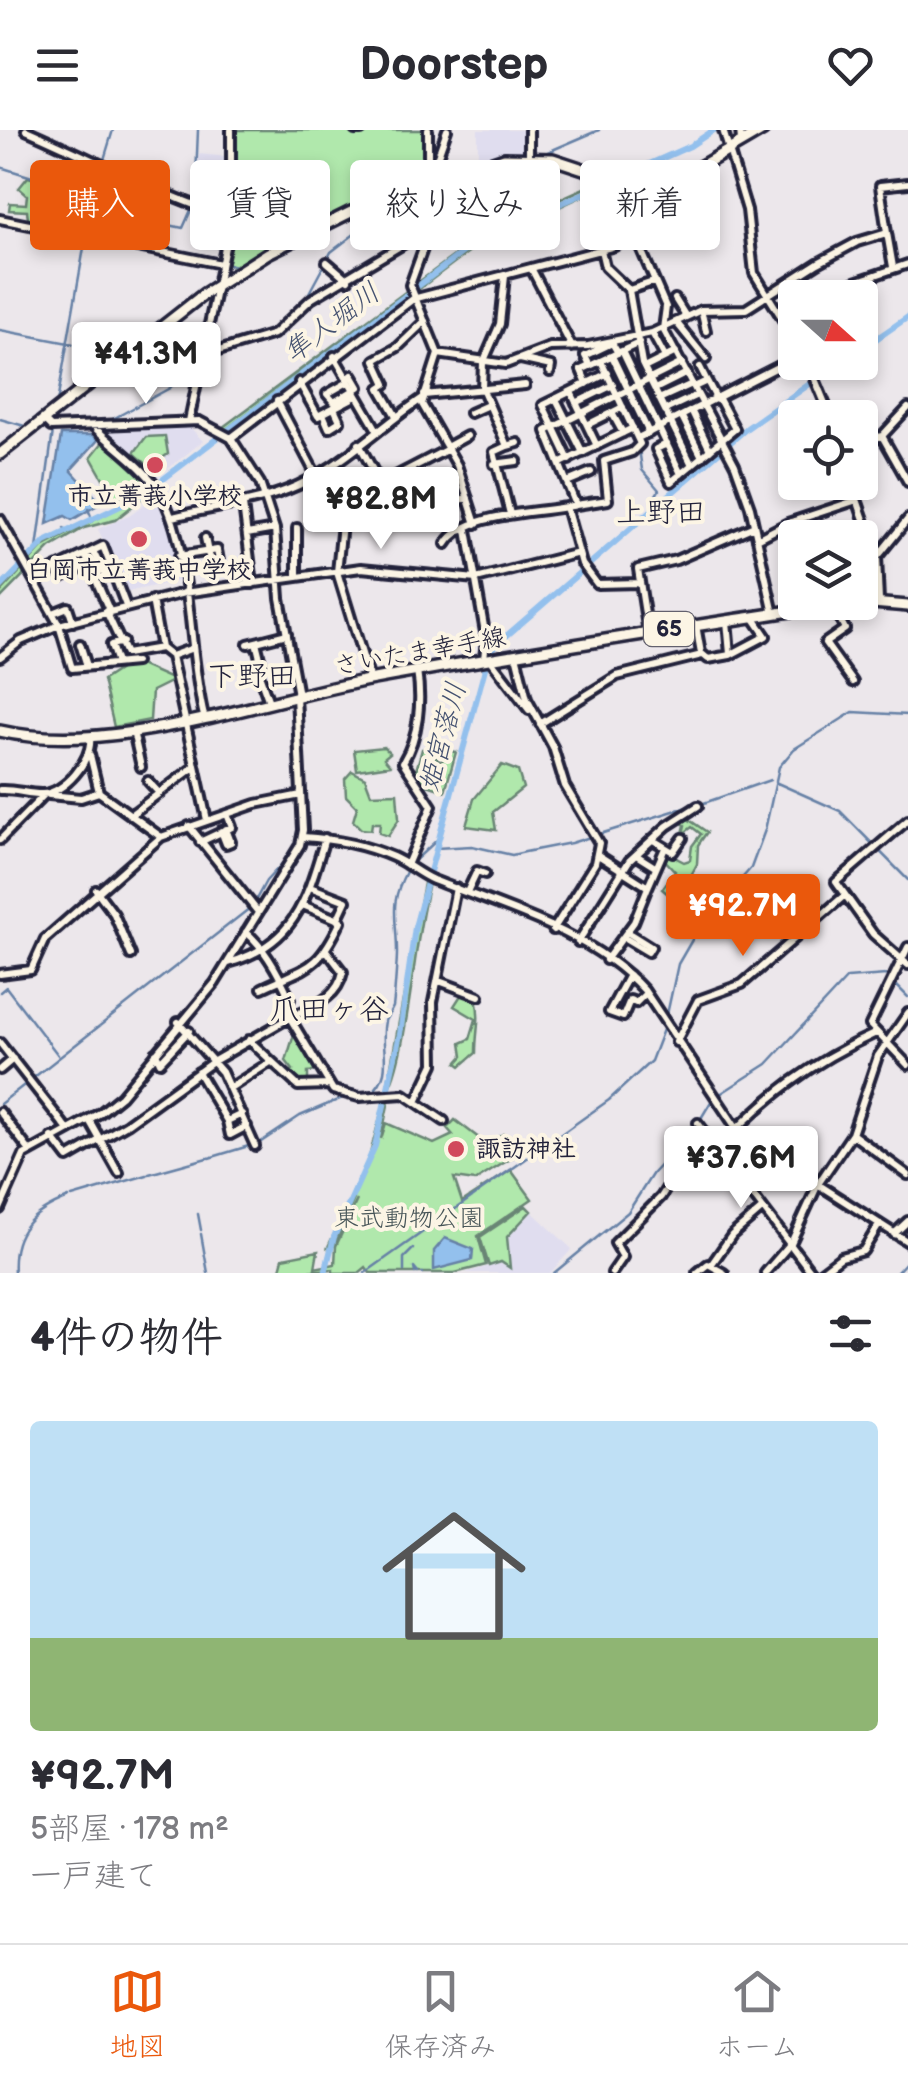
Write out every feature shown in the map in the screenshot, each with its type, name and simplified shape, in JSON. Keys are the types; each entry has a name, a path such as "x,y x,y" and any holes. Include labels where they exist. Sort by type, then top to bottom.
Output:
{"main road":[{"path":"712,160 740,135 763,130"},
{"path":"501,160 530,157 559,160 580,168"},
{"path":"0,454 217,285 350,212"},
{"path":"879,601 908,606"},
{"name":"さいたま幸手線","path":"0,732 41,739 90,738 370,680 778,613"}],"street":[{"path":"26,130 103,164 143,187 190,204"},
{"path":"231,130 231,160"},
{"path":"428,130 428,160"},
{"path":"435,160 446,130"},
{"path":"529,130 530,157"},
{"path":"723,130 749,220 751,264 778,314"},
{"path":"893,268 880,186 908,184"},
{"path":"0,219 221,264"},
{"path":"587,384 581,370 652,332 702,310 746,310 857,242 888,234"},
{"path":"189,421 224,250"},
{"path":"202,356 274,334 311,298 397,250"},
{"path":"173,518 244,506 320,473 423,396 438,364 438,354 414,293 424,250"},
{"path":"227,435 277,401 414,293 504,276 601,250 605,267 629,290 643,366 692,466"},
{"path":"641,250 666,307 664,328 750,507 774,614"},
{"path":"326,262 348,280"},
{"path":"863,280 908,264"},
{"path":"532,268 572,348"},
{"path":"504,276 500,324 484,361 482,388 506,446"},
{"path":"629,290 654,282"},
{"path":"675,299 685,316"},
{"path":"702,310 706,331"},
{"path":"396,416 380,388 386,384 375,360 398,347 425,322"},
{"path":"676,322 706,359"},
{"path":"652,332 665,357"},
{"path":"438,354 506,364 550,347 636,341"},
{"path":"590,366 585,356 612,343 639,384 681,474"},
{"path":"643,366 676,352"},
{"path":"617,353 628,390 648,433"},
{"path":"334,356 377,430"},
{"path":"518,358 552,366 550,372"},
{"path":"446,544 453,533 510,514 608,500 604,461 636,450 638,438 601,361"},
{"path":"576,505 546,430 682,362"},
{"path":"638,438 778,367"},
{"path":"667,444 656,449 671,482 735,430 700,368"},
{"path":"655,389 687,373"},
{"path":"570,460 543,405 608,374"},
{"path":"347,380 327,394 334,402 354,393"},
{"path":"665,410 707,381"},
{"path":"300,382 318,416 354,393"},
{"path":"423,396 525,385"},
{"path":"576,403 613,385"},
{"path":"660,399 694,389"},
{"path":"571,392 597,446"},
{"path":"423,396 425,413 447,448 476,524"},
{"path":"556,399 583,452"},
{"path":"277,401 320,473 345,495 336,572 370,680"},
{"path":"470,413 488,404"},
{"path":"587,425 623,407"},
{"path":"322,414 330,428 340,421 334,408"},
{"path":"878,437 908,408"},
{"path":"612,412 622,433"},
{"path":"692,412 710,450"},
{"path":"140,413 144,426"},
{"path":"682,417 702,457"},
{"path":"0,1209 12,1176 30,1150 89,1120 120,1096 227,963 303,837 297,695 275,529 265,498 227,435 189,421 50,428 44,420"},
{"path":"96,428 156,486 173,518 204,716"},
{"path":"561,464 633,428"},
{"path":"345,495 380,483 467,436"},
{"path":"882,436 908,482"},
{"path":"510,514 494,452 518,443"},
{"path":"358,444 380,483"},
{"path":"494,464 518,461"},
{"path":"567,482 591,472"},
{"path":"346,508 403,511 468,498"},
{"path":"758,539 788,523 857,500 864,520"},
{"path":"244,506 253,584"},
{"path":"566,508 585,567 601,586 639,583"},
{"path":"0,518 60,625 72,668 117,663 161,648"},
{"path":"879,601 878,557 908,519"},
{"path":"648,632 637,571 676,560 752,527"},
{"path":"297,528 297,577"},
{"path":"247,534 275,529"},
{"path":"466,530 488,660 533,712 565,786 595,833 598,855 553,930"},
{"path":"206,538 214,562"},
{"path":"36,578 103,546 126,606"},
{"path":"179,556 208,551"},
{"path":"0,658 21,641 60,625 184,593 361,568 476,578 579,552"},
{"path":"89,553 89,565 130,659"},
{"path":"89,553 105,576"},
{"path":"58,568 62,577 89,565"},
{"path":"152,600 161,648 170,656 208,820"},
{"path":"53,612 68,608 72,622"},
{"path":"696,626 702,655 708,659 730,655 766,636 753,617"},
{"path":"840,620 845,628 825,643 852,682"},
{"path":"726,621 730,655"},
{"path":"269,702 257,669 262,666 252,643 287,634"},
{"path":"117,663 112,645 123,642"},
{"path":"80,644 86,666"},
{"path":"170,656 192,648"},
{"path":"516,655 533,712"},
{"path":"540,724 617,676 702,655"},
{"path":"407,865 432,806 403,762 422,701 417,672"},
{"path":"133,730 141,767"},
{"path":"90,738 98,792 133,813 160,837"},
{"path":"0,840 90,755"},
{"path":"133,813 194,767"},
{"path":"148,781 158,793"},
{"path":"0,790 81,798 98,792"},
{"path":"0,974 31,970 45,939 160,837 301,795"},
{"path":"578,942 636,855 698,806"},
{"path":"200,842 232,827 227,814"},
{"path":"905,963 873,934 836,882 908,820"},
{"path":"0,824 13,827"},
{"path":"189,826 258,912"},
{"path":"303,837 346,840 428,877 517,908 629,975 646,993 734,1128 772,1158 908,1242"},
{"path":"227,963 262,948 305,906 325,838"},
{"path":"653,840 673,852 683,838"},
{"path":"606,960 625,935 665,848"},
{"path":"598,855 648,886"},
{"path":"636,855 656,867"},
{"path":"467,892 476,871 485,874"},
{"path":"310,886 346,901 337,920"},
{"path":"416,1102 434,1064 433,1002 456,888"},
{"path":"96,890 114,914 131,955"},
{"path":"676,1042 698,1000 742,984 844,895"},
{"path":"262,988 314,966 326,950 340,921 305,906"},
{"path":"246,932 262,948 280,980 290,999 284,1008 329,1085 359,1097 404,1094 444,1121"},
{"path":"908,947 905,963 870,1025 908,1066"},
{"path":"52,1137 68,1158 101,1140 214,1061 330,999 343,972 326,950"},
{"path":"629,975 609,1012 623,1017 630,1000 636,1003 646,993"},
{"path":"439,982 479,996"},
{"path":"765,1273 791,1242 818,1184 852,1134 884,1043 908,1013"},
{"path":"178,1022 214,1061 255,1146"},
{"path":"155,1052 158,1062 168,1060 189,1031"},
{"path":"717,1149 762,1101 836,1050 876,1033"},
{"path":"249,1040 269,1063 298,1086 317,1089 329,1085"},
{"path":"0,1043 68,1130"},
{"path":"0,1070 13,1059"},
{"path":"230,1088 269,1063"},
{"path":"198,1072 227,1121 230,1135 248,1126"},
{"path":"0,1112 30,1150"},
{"path":"227,1121 242,1114"},
{"path":"89,1120 119,1173"},
{"path":"698,1123 816,1273 841,1257 863,1252 882,1226"},
{"path":"852,1134 908,1176"},
{"path":"612,1273 623,1257 614,1244 662,1198 685,1158 706,1136"},
{"path":"711,1264 732,1234 762,1209"},
{"path":"894,1234 908,1221"},
{"path":"697,1273 702,1265 711,1264 724,1273"}],"shaded area":[{"path":"478,130 526,130 526,150 478,160"},
{"path":"199,154 229,157 229,160 199,160"},
{"name":"市立菁莪小学校","path":"187,424 203,441 154,480 101,430"},
{"name":"白岡市立菁莪中学校","path":"158,494 174,527 181,580 127,592 98,529 128,516"},
{"path":"526,1206 572,1249 550,1273 465,1273 489,1266 480,1237"}],"green space":[{"path":"234,130 352,130 355,135 369,130 425,130 425,160 350,160 350,208 330,217 330,160 234,160"},
{"path":"30,178 30,224 27,211 9,210 10,203 26,204 27,195 19,188"},
{"path":"228,250 269,250 238,267 225,264"},
{"path":"462,250 463,250 225,430 223,427"},
{"path":"470,250 471,250 228,433"},
{"path":"165,436 168,454 150,467 134,453 146,437"},
{"path":"103,442 146,481 115,500 100,488 105,482 91,457"},
{"path":"154,489 115,520 84,528 50,548 0,599 0,593 43,547"},
{"path":"140,665 174,680 152,691 150,720 114,727 103,680 123,667"},
{"path":"384,747 390,753 384,758 390,765 357,770 354,750"},
{"path":"422,749 440,750 435,756 440,762 446,757 443,751 456,752 445,791 424,784 415,774"},
{"path":"502,765 518,771 523,788 493,812 496,830 466,826 474,799"},
{"path":"352,771 365,778 371,794 397,793 399,819 388,836 379,833 380,823 372,823 371,830 361,829 353,821 357,807 346,796 345,779"},
{"path":"688,819 707,832 698,845 697,864 685,887 694,899 684,915 678,914 675,900 662,889 675,871 662,857 665,852 684,862 690,860 692,846 701,834 692,827 683,834 685,825 680,822"},
{"path":"430,880 400,1054 386,1093 416,927"},
{"path":"463,992 476,997 478,1020 476,1053 461,1066 457,1063 463,1056 461,1043 470,1039 476,1019 454,1006"},
{"path":"295,1031 307,1049 307,1057 317,1063 320,1071 308,1072 308,1086 299,1085 288,1075 293,1070 286,1061"},
{"name":"東武動物公園","path":"389,1100 381,1139 386,1123 434,1144 453,1135 447,1128 455,1120 488,1145 503,1134 522,1147 523,1151 475,1181 454,1178 462,1202 511,1170 532,1199 478,1236 486,1265 455,1273 370,1273 366,1267 359,1273 333,1273 333,1269 279,1273 283,1258 318,1251 315,1268 335,1264 336,1246 357,1200 333,1247 354,1199 327,1249 369,1157 384,1102 384,1113"},
{"path":"526,1206 531,1211 507,1237 510,1268 501,1262 489,1266 480,1237"}],"water":[{"path":"61,435 93,435 98,440 71,470 101,503 72,520 65,516 47,524"},
{"path":"445,1238 473,1249 472,1260 434,1270 434,1251"}],"waterway":[{"path":"57,403 93,196 113,130"},
{"path":"0,167 116,203 136,218 183,228 195,201 198,130"},
{"path":"234,130 235,214 226,264 237,266 344,211"},
{"path":"351,130 355,136 371,130"},
{"path":"543,154 599,130"},
{"name":"隼人堀川","path":"0,588 45,542 141,496 479,240 690,146 714,130"},
{"path":"304,302 331,252 350,237"},
{"name":"姫宮落川","path":"878,338 908,317"},
{"path":"0,330 121,353"},
{"path":"205,351 221,347"},
{"path":"129,355 184,366"},
{"path":"109,421 170,388 198,356"},
{"name":"姫宮落川","path":"325,1273 334,1237 375,1146 400,1034 415,927 490,650 747,428 815,380"},
{"path":"675,423 717,402"},
{"path":"55,422 56,416"},
{"path":"0,419 28,427"},
{"path":"37,549 53,431"},
{"path":"639,448 642,470 659,490 653,500 657,505"},
{"path":"88,509 93,521"},
{"path":"64,528 66,532"},
{"path":"666,1019 678,964 700,926 751,868 765,830 779,767 794,749 853,712 908,715"},
{"path":"701,804 770,780"},
{"path":"775,782 840,811 908,880"},
{"path":"436,848 472,846 512,855 571,843 693,805"},
{"path":"411,864 438,839"},
{"path":"254,903 266,881 291,854"},
{"path":"370,1094 385,1069 385,1021 393,1007 396,972 395,902 407,870"},
{"path":"0,1104 250,908"},
{"path":"717,1096 767,1064 847,978 886,975 908,997"},
{"path":"0,992 6,987 58,1055"},
{"path":"365,1273 609,1100 651,1061 664,1027"},
{"path":"258,1144 300,1116 347,1096"},
{"path":"700,1120 712,1100 732,1127"},
{"path":"554,1273 628,1212 653,1173 696,1127"},
{"path":"746,1142 785,1167"},
{"path":"209,1158 252,1145"},
{"path":"149,1174 207,1158"},
{"path":"72,1197 147,1175"},
{"path":"14,1273 16,1246 27,1225 44,1210 69,1198"},
{"path":"198,1214 201,1230"},
{"path":"201,1234 208,1273"},
{"path":"404,1271 404,1258 413,1249"},
{"path":"896,1273 908,1260"},
{"path":"415,1273 414,1268 418,1273"}],"place":[{"name":"市立菁莪小学校","path":"155,465"},
{"name":"白岡市立菁莪中学校","path":"139,539"},
{"name":"諏訪神社","path":"456,1149"}],"district":[{"name":"上野田","path":"661,513"},
{"name":"下野田","path":"252,677"},
{"name":"爪田ヶ谷","path":"329,1010"}]}
